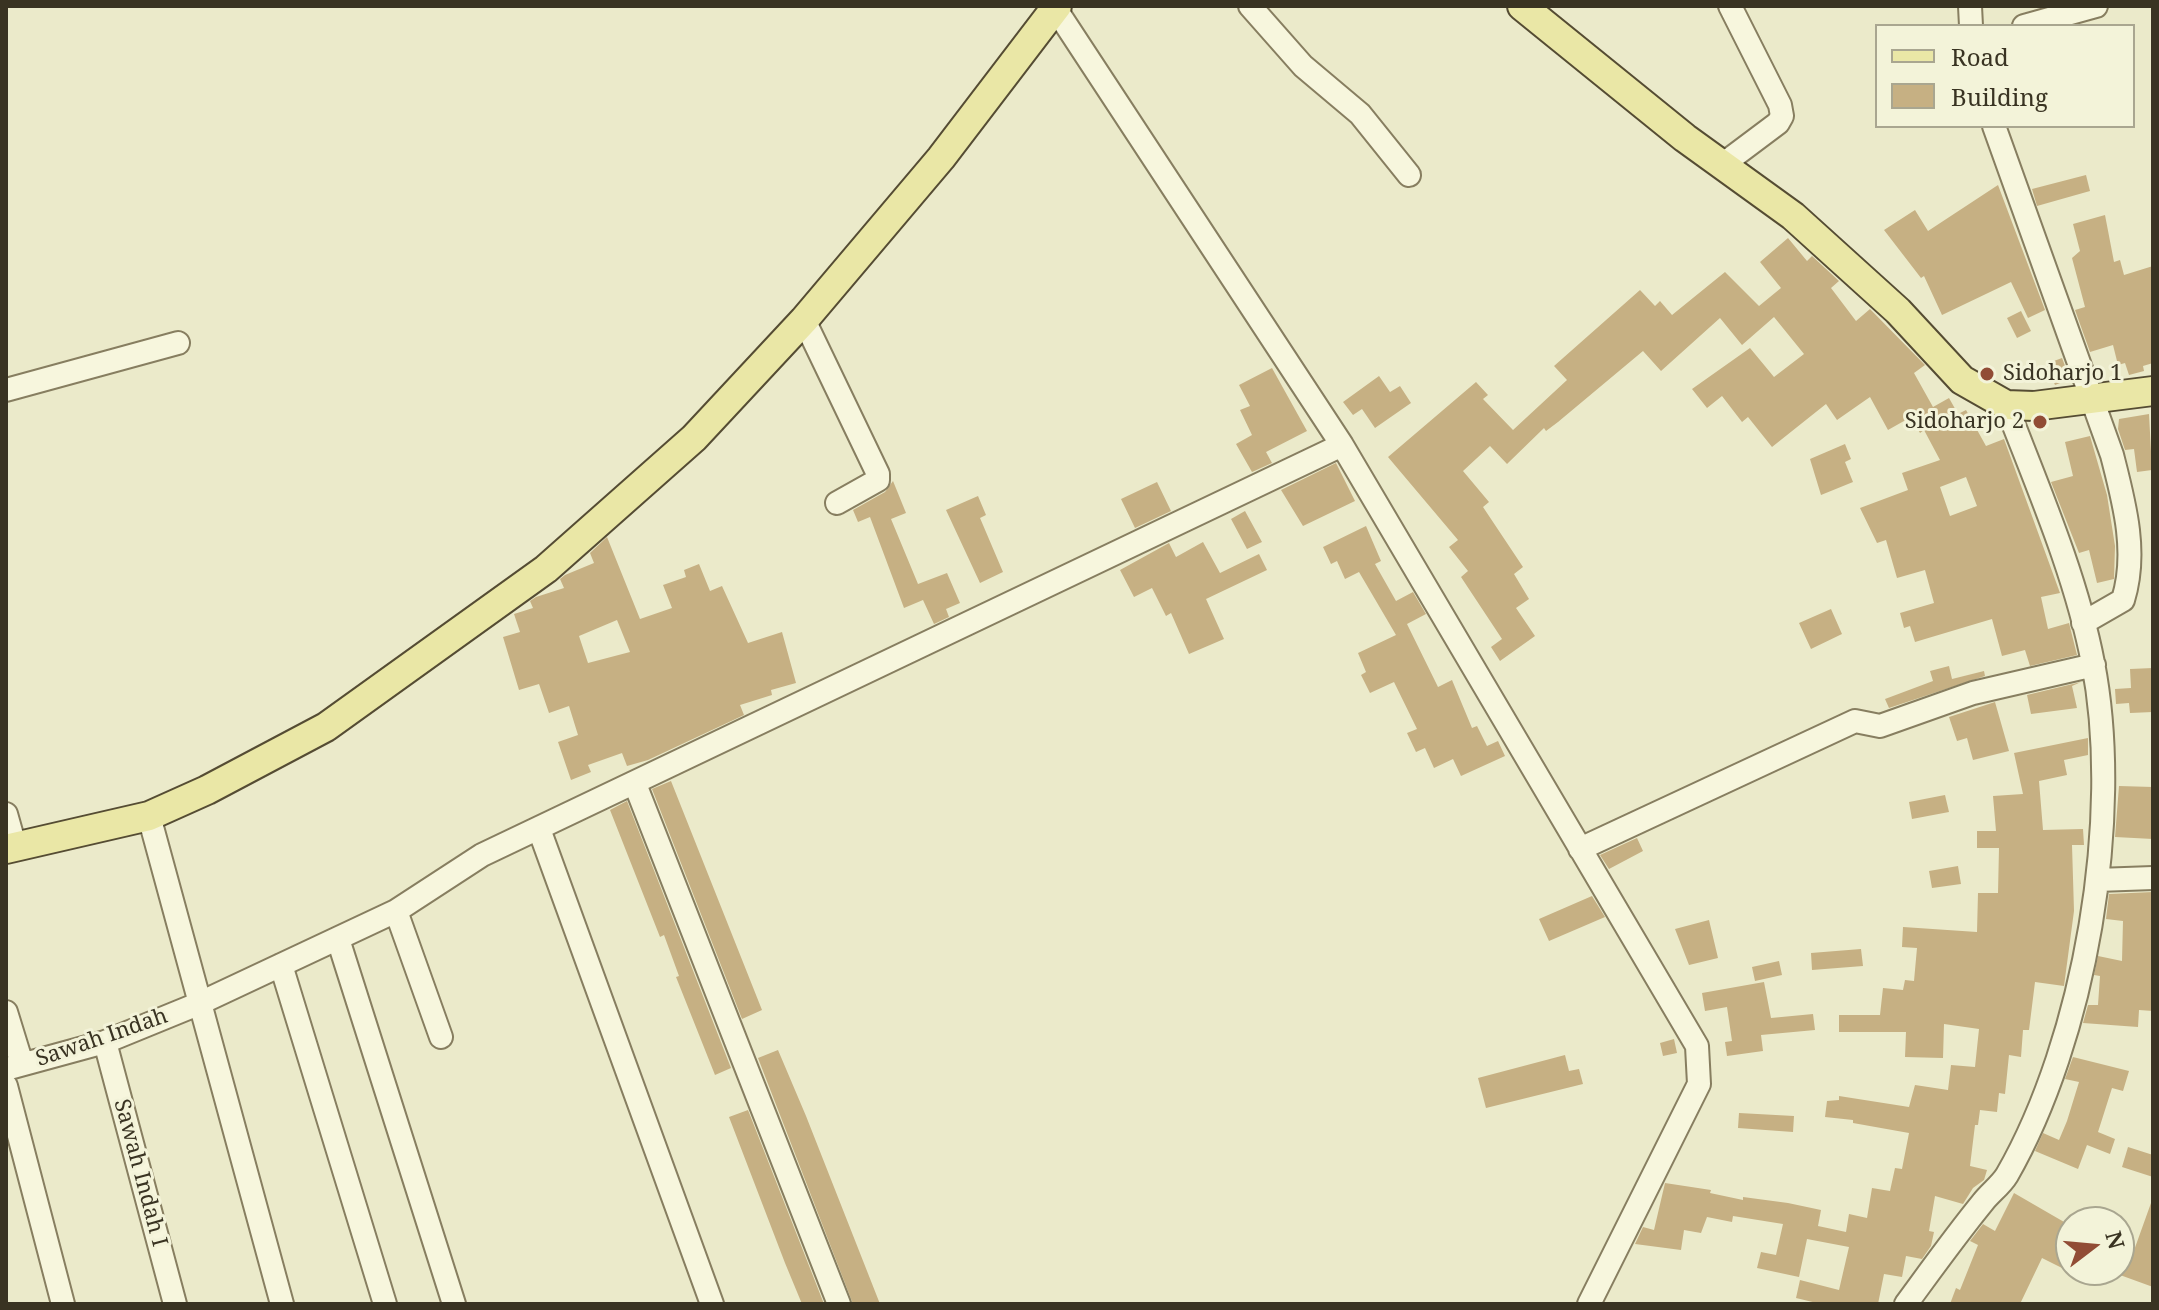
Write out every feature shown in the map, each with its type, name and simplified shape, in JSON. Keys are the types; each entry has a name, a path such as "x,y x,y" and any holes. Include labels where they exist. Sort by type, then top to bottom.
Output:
{"main road":[{"path":"1522,6 1804,227 1898,311 1962,380 2006,405 2034,406 2153,391"},
{"path":"11,847 149,816 326,727 546,569 694,438 804,320 941,158 1056,7"}],"street":[{"path":"1250,6 1303,66 1360,114 1409,175"},
{"path":"1722,165 1778,123 1782,116 1780,105 1730,6"},
{"path":"2031,24 2096,6"},
{"path":"1056,7 1342,445 1690,1030 1700,1065 1699,1084 1589,1304"},
{"path":"1995,128 2112,455 2124,505 2129,579 2123,600 2083,623"},
{"path":"804,320 878,474 871,486 837,503"},
{"path":"6,390 178,343"},
{"path":"1906,1304 2005,1179 2036,1118 2068,1026 2097,880 2102,717 2094,665 2083,623 2006,405"},
{"name":"Sawah Indah","path":"14,1067 105,1042 198,1004 338,939 396,911 482,855 1342,445"},
{"path":"1580,849 1855,721 1880,726 1973,693 2094,665"},
{"path":"635,784 839,1304"},
{"path":"6,814 11,847"},
{"path":"149,816 282,1304"},
{"path":"539,829 712,1304"},
{"path":"2097,880 2153,878"},
{"path":"396,911 441,1037"},
{"path":"338,939 454,1304"},
{"path":"281,965 385,1304"},
{"path":"6,1012 14,1067"},
{"name":"Sawah Indah I","path":"105,1042 175,1304"},
{"path":"6,1086 63,1304"}],"building":[{"path":"2086,175 2090,191 2037,206 2032,189"},
{"path":"1998,185 2045,310 2028,318 2011,282 1942,315 1924,276 1921,278 1884,230 1915,210 1928,231"},
{"path":"2105,215 2114,262 2120,260 2124,275 2153,266 2153,363 2143,366 2144,371 2129,375 2125,363 2118,365 2113,345 2090,352 2075,310 2085,307 2072,258 2080,251 2073,224"},
{"path":"1788,238 1807,261 1812,256 1839,281 1831,288 1856,321 1870,309 1925,365 1914,373 1933,407 1949,398 1958,414 1966,410 1986,446 2004,439 2060,593 2041,597 2048,629 2069,623 2077,655 2030,666 2025,650 2002,656 1992,619 1915,642 1910,626 1904,628 1900,613 1934,603 1925,570 1897,578 1886,540 1877,543 1860,508 1908,490 1902,473 1940,460 1924,430 1920,433 1911,417 1888,430 1870,397 1837,420 1826,404 1772,447 1748,417 1742,422 1722,396 1707,408 1692,389 1750,348 1774,377 1804,354 1774,317 1742,345 1720,318 1661,371 1643,351 1558,422 1546,431 1544,428 1507,464 1490,446 1463,471 1489,502 1483,507 1523,567 1514,574 1529,599 1516,608 1535,636 1500,661 1491,647 1502,639 1461,577 1468,571 1449,547 1458,540 1388,457 1476,382 1488,395 1483,399 1513,430 1567,380 1554,366 1640,290 1655,306 1660,301 1672,315 1725,272 1759,306 1781,288 1760,262","holes":["1966,477 1977,506 1950,516 1940,487"]},
{"path":"2021,311 2031,331 2017,338 2007,318"},
{"path":"2062,358 2070,379 2055,385 2046,364"},
{"path":"1272,368 1307,431 1266,452 1272,463 1252,472 1236,444 1252,435 1240,410 1250,406 1239,385"},
{"path":"1379,376 1390,392 1400,386 1411,403 1375,428 1362,409 1353,415 1343,402"},
{"path":"2149,414 2152,470 2137,472 2134,449 2125,450 2118,429 2119,419"},
{"path":"2090,436 2107,495 2115,546 2114,579 2097,583 2089,550 2079,553 2051,482 2073,476 2065,442"},
{"path":"1845,444 1851,459 1845,462 1853,482 1821,495 1810,459"},
{"path":"1336,463 1355,501 1303,526 1281,490"},
{"path":"893,481 906,513 891,519 918,584 947,573 960,603 946,609 949,617 934,624 923,600 904,608 870,517 858,522 853,510 885,492"},
{"path":"1157,482 1171,511 1135,528 1121,499"},
{"path":"978,496 986,515 980,518 1003,572 980,583 946,510"},
{"path":"1245,511 1262,542 1247,549 1231,519"},
{"path":"1366,526 1381,561 1375,564 1396,601 1413,592 1426,614 1407,624 1438,687 1452,680 1472,728 1477,726 1487,746 1498,741 1505,756 1461,776 1453,759 1434,768 1425,748 1416,752 1407,733 1417,729 1394,682 1370,693 1361,675 1366,672 1358,653 1396,635 1359,572 1345,579 1337,561 1331,564 1323,547"},
{"path":"607,537 640,619 672,608 663,585 686,577 684,570 699,564 710,591 722,586 748,643 782,632 796,683 771,690 772,695 740,705 744,715 648,760 627,766 622,753 588,765 591,772 571,780 558,742 578,735 569,706 549,713 539,684 519,690 503,637 520,632 514,614 533,608 530,601 536,597 564,588 560,579 565,575 594,563 590,553","holes":["617,620 630,652 588,663 579,636"]},
{"path":"1203,542 1220,573 1259,554 1267,570 1206,599 1224,639 1189,654 1171,613 1166,616 1152,588 1134,597 1120,570 1169,543 1176,557"},
{"path":"1831,609 1842,634 1811,649 1799,623"},
{"path":"1949,666 1952,679 1984,671 1985,676 1889,708 1885,699 1933,681 1930,671"},
{"path":"2153,668 2153,712 2130,713 2129,703 2116,704 2115,689 2131,688 2130,669"},
{"path":"2081,682 2072,686 2077,708 2031,714 2027,695"},
{"path":"1995,702 2009,751 1973,760 1967,738 1957,741 1949,717"},
{"path":"2088,738 2088,755 2064,760 2067,775 2039,781 2043,830 2083,829 2084,845 2072,845 2074,911 2064,986 2035,982 2029,1030 2023,1030 2021,1057 2009,1055 2005,1094 1999,1093 1997,1112 1980,1110 1978,1125 1975,1125 1970,1166 1987,1170 1984,1180 1973,1188 1963,1204 1935,1196 1929,1231 1934,1232 1931,1246 1922,1259 1906,1256 1902,1277 1884,1274 1878,1304 1821,1304 1796,1298 1800,1280 1839,1290 1849,1247 1807,1239 1799,1277 1757,1268 1761,1252 1776,1255 1783,1224 1733,1216 1732,1222 1707,1217 1701,1233 1684,1230 1681,1250 1635,1244 1643,1227 1654,1230 1665,1183 1711,1190 1710,1193 1743,1200 1743,1197 1821,1210 1818,1226 1846,1232 1849,1214 1867,1218 1872,1188 1890,1191 1895,1168 1902,1169 1909,1133 1825,1117 1827,1101 1839,1100 1839,1096 1909,1107 1915,1085 1948,1090 1951,1065 1975,1067 1979,1029 1944,1024 1943,1058 1905,1057 1906,1032 1839,1032 1839,1015 1880,1015 1883,988 1903,990 1905,980 1914,981 1917,948 1902,947 1903,927 1977,932 1978,893 1998,893 1999,848 1977,848 1977,831 1996,831 1993,796 2023,794 2014,753"},
{"path":"671,781 762,1010 742,1019 652,789"},
{"path":"2119,786 2153,787 2153,839 2115,837"},
{"path":"1945,795 1949,812 1912,819 1909,802"},
{"path":"627,801 731,1068 715,1075 676,977 679,976 664,935 660,937 610,810"},
{"path":"1637,838 1643,851 1609,869 1600,855"},
{"path":"1958,866 1961,884 1932,888 1929,871"},
{"path":"2153,892 2153,1011 2139,1010 2138,1027 2083,1023 2088,1005 2098,1005 2100,976 2094,975 2098,956 2122,961 2123,921 2106,919 2109,894"},
{"path":"1592,896 1605,917 1549,941 1539,919"},
{"path":"1709,920 1718,958 1689,965 1675,929"},
{"path":"1861,949 1863,966 1812,970 1811,953"},
{"path":"1779,961 1782,975 1755,981 1752,967"},
{"path":"1764,982 1771,1018 1813,1014 1815,1030 1761,1035 1763,1051 1727,1056 1725,1042 1732,1041 1727,1007 1705,1011 1702,993"},
{"path":"1674,1039 1677,1053 1663,1056 1660,1043"},
{"path":"778,1050 880,1304 853,1304 758,1058"},
{"path":"1565,1055 1569,1071 1579,1069 1583,1084 1486,1108 1478,1078"},
{"path":"2073,1057 2129,1071 2123,1091 2112,1088 2098,1132 2115,1139 2110,1154 2087,1145 2078,1169 2035,1151 2043,1133 2059,1140 2067,1121 2079,1082 2065,1079"},
{"path":"748,1110 824,1304 802,1304 785,1263 729,1117"},
{"path":"1739,1113 1794,1116 1793,1132 1738,1128"},
{"path":"2128,1147 2153,1155 2153,1177 2122,1167"},
{"path":"2014,1193 2055,1217 2055,1264 2042,1258 2020,1304 1950,1304 1956,1288 1960,1290 1978,1245 1970,1241 1983,1224 1995,1231"},
{"path":"2151,1203 2153,1287 2135,1280 2135,1248"}],"place":[{"name":"Sidoharjo 1","path":"1987,374"},
{"name":"Sidoharjo 2","path":"2040,422"}]}
